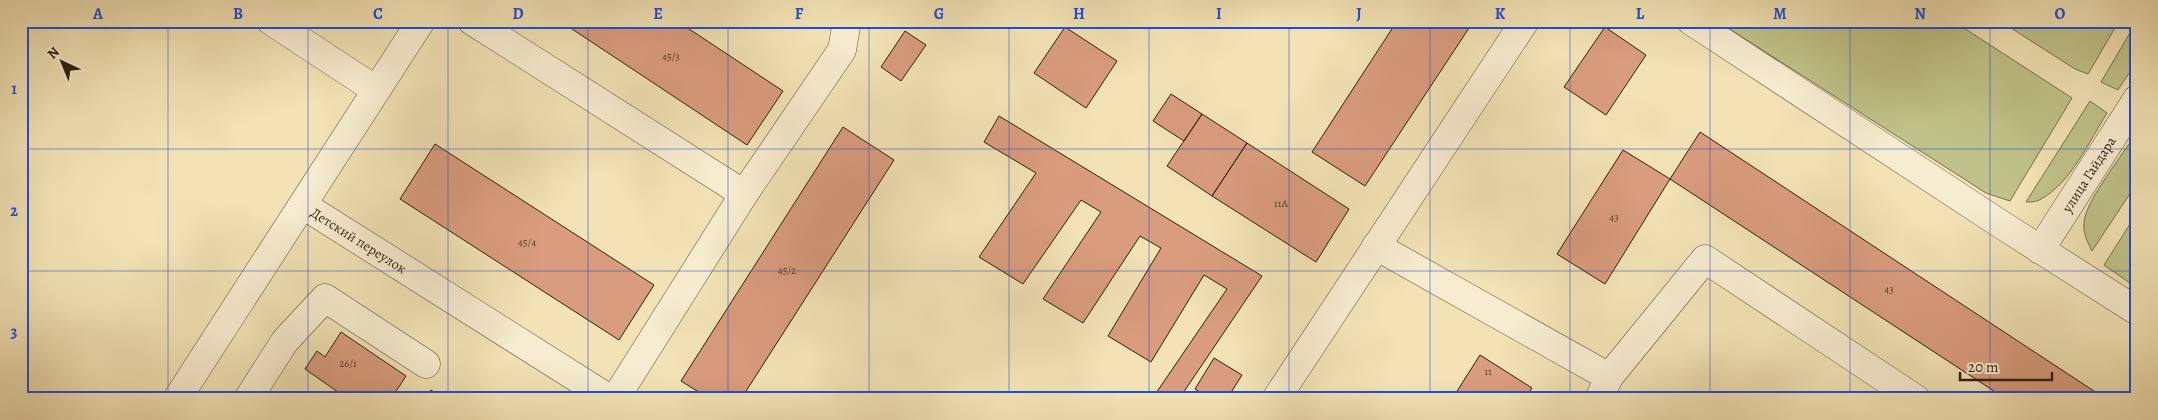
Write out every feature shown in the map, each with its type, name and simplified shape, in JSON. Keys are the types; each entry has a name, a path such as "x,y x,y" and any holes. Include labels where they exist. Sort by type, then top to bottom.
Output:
{"street":[{"path":"271,21 376,90"},
{"path":"302,205 421,21"},
{"path":"472,21 744,194"},
{"path":"615,399 744,194 842,50 846,21"},
{"path":"1276,399 1525,21"},
{"path":"1691,21 2040,250 2137,311"},
{"name":"улица Гайдара","path":"2040,250 2137,99"},
{"name":"Детский переулок","path":"178,399 302,205 610,399"},
{"path":"1376,246 1604,388 1705,259 1916,399"},
{"path":"248,399 285,341 325,298 426,364"}],"green space":[{"path":"1717,21 1953,21 2072,98 2010,201 1986,193"},
{"path":"2000,21 2119,21 2088,74 2075,69"},
{"path":"2137,21 2137,61 2118,90 2101,82"},
{"path":"2090,101 2107,113 2078,160 2061,183 2051,192 2038,201 2026,202"},
{"path":"2137,139 2137,183 2092,251 2084,230 2084,222 2090,204 2128,145"},
{"path":"2137,213 2137,288 2104,265"}],"building":[{"path":"94,21 110,21 105,29"},
{"path":"560,21 677,21 783,91 747,145"},
{"path":"1397,21 1456,21 1469,28 1365,186 1312,152"},
{"path":"1065,27 1117,61 1086,108 1034,73"},
{"path":"1605,27 1646,55 1606,115 1564,87"},
{"path":"905,31 926,45 901,81 881,67"},
{"path":"1171,94 1202,114 1184,141 1153,121"},
{"path":"1202,114 1247,143 1212,196 1167,166"},
{"path":"999,116 1262,276 1179,399 1152,399 1227,289 1204,275 1151,362 1108,336 1161,248 1140,236 1083,323 1043,299 1101,212 1081,200 1023,284 979,257 1036,173 984,142"},
{"path":"843,127 894,160 741,399 710,399 681,381"},
{"path":"1700,132 2106,399 2006,399 1670,179"},
{"path":"1247,143 1349,209 1316,262 1212,196"},
{"path":"435,144 654,285 619,340 400,199"},
{"path":"1623,150 1670,179 1605,284 1557,254"},
{"path":"341,332 406,376 391,399 348,399 305,369 317,351 325,357"},
{"path":"1480,355 1532,388 1525,399 1452,399"},
{"path":"1214,358 1242,375 1227,399 1211,399 1195,389"},
{"path":"431,390 444,399 425,399"},
{"path":"312,392 322,399 307,399"}]}
